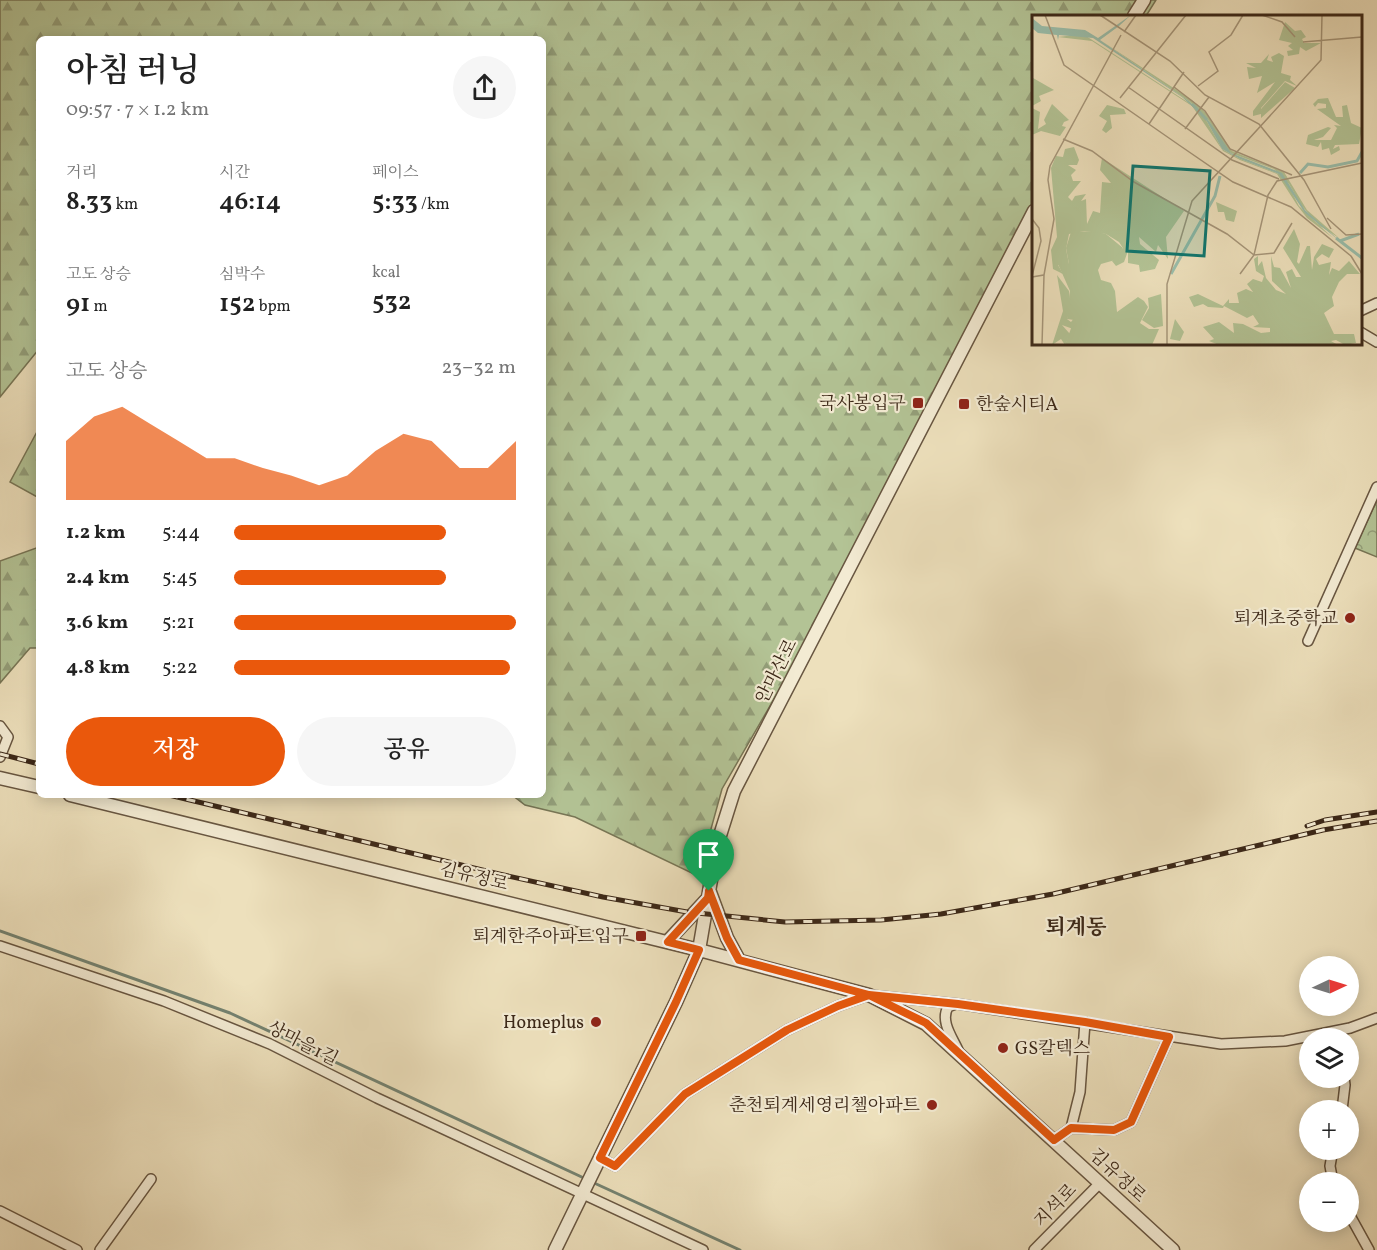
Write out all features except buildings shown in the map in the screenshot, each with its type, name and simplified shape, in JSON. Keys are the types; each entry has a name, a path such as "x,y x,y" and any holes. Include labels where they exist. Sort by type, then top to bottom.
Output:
{"street":[{"path":"1135,15 1144,0"},
{"name":"안마산로","path":"583,1191 676,1002 699,950 717,845 734,791 1032,214"},
{"path":"1362,310 1377,303"},
{"path":"1362,333 1377,342"},
{"path":"1308,641 1377,487"},
{"path":"0,726 8,737 0,757"},
{"path":"0,778 36,786"},
{"name":"김유정로","path":"82,798 668,942 869,995 926,1023 1173,1250"},
{"path":"668,942 709,895 739,960"},
{"name":"상마을1길","path":"0,946 164,1001 270,1044 377,1098 583,1191 703,1250"},
{"path":"598,1161 615,1166 685,1094 787,1030 838,1006 869,995 958,1004 1085,1022 1169,1037 1231,1044 1299,1039"},
{"path":"958,1004 948,1007 944,1014 945,1024 959,1052"},
{"path":"1350,1028 1377,1018"},
{"path":"1071,1128 1080,1092 1085,1022"},
{"path":"1054,1140 1071,1128 1114,1130 1131,1122 1169,1037"},
{"path":"100,1250 151,1179"},
{"name":"지석로","path":"1034,1250 1100,1183"},
{"path":"555,1250 583,1191"},
{"path":"0,1211 77,1250"},
{"path":"1359,1232 1369,1250"}],"green space":[{"path":"0,0 1156,0 1147,15 1032,15 1032,218 793,666 722,789 698,876 575,817 525,805 516,798 546,798 546,36 36,36 36,353 0,397"},
{"path":"36,434 36,496 10,482"},
{"path":"1377,500 1377,557 1355,548"},
{"path":"36,548 36,648 30,648 0,683 0,561"}],"waterway":[{"path":"0,931 230,1013 586,1179"},
{"path":"592,1182 740,1250"}],"railway":[{"path":"0,754 36,763"},
{"path":"182,798 603,897 687,912 785,922 881,920 941,914 1053,894 1323,830 1377,821"},
{"path":"1307,826 1325,820 1377,812"}],"place":[{"name":"국사봉입구","path":"918,403"},
{"name":"한숲시티A","path":"964,404"},
{"name":"퇴계초중학교","path":"1350,618"},
{"name":"퇴계한주아파트입구","path":"641,936"},
{"name":"Homeplus","path":"596,1022"},
{"name":"GS칼텍스","path":"1003,1048"},
{"name":"춘천퇴계세영리첼아파트","path":"932,1105"}],"district":[{"name":"퇴계동","path":"1076,927"}],"route":[{"path":"709,891 708,898 668,942 699,950 600,1158 615,1166 685,1094 787,1030 838,1006 869,995 926,1023 1054,1140 1071,1128 1114,1130 1131,1122 1169,1037 1085,1022 958,1004 869,995 739,960 727,938 709,891"}]}
